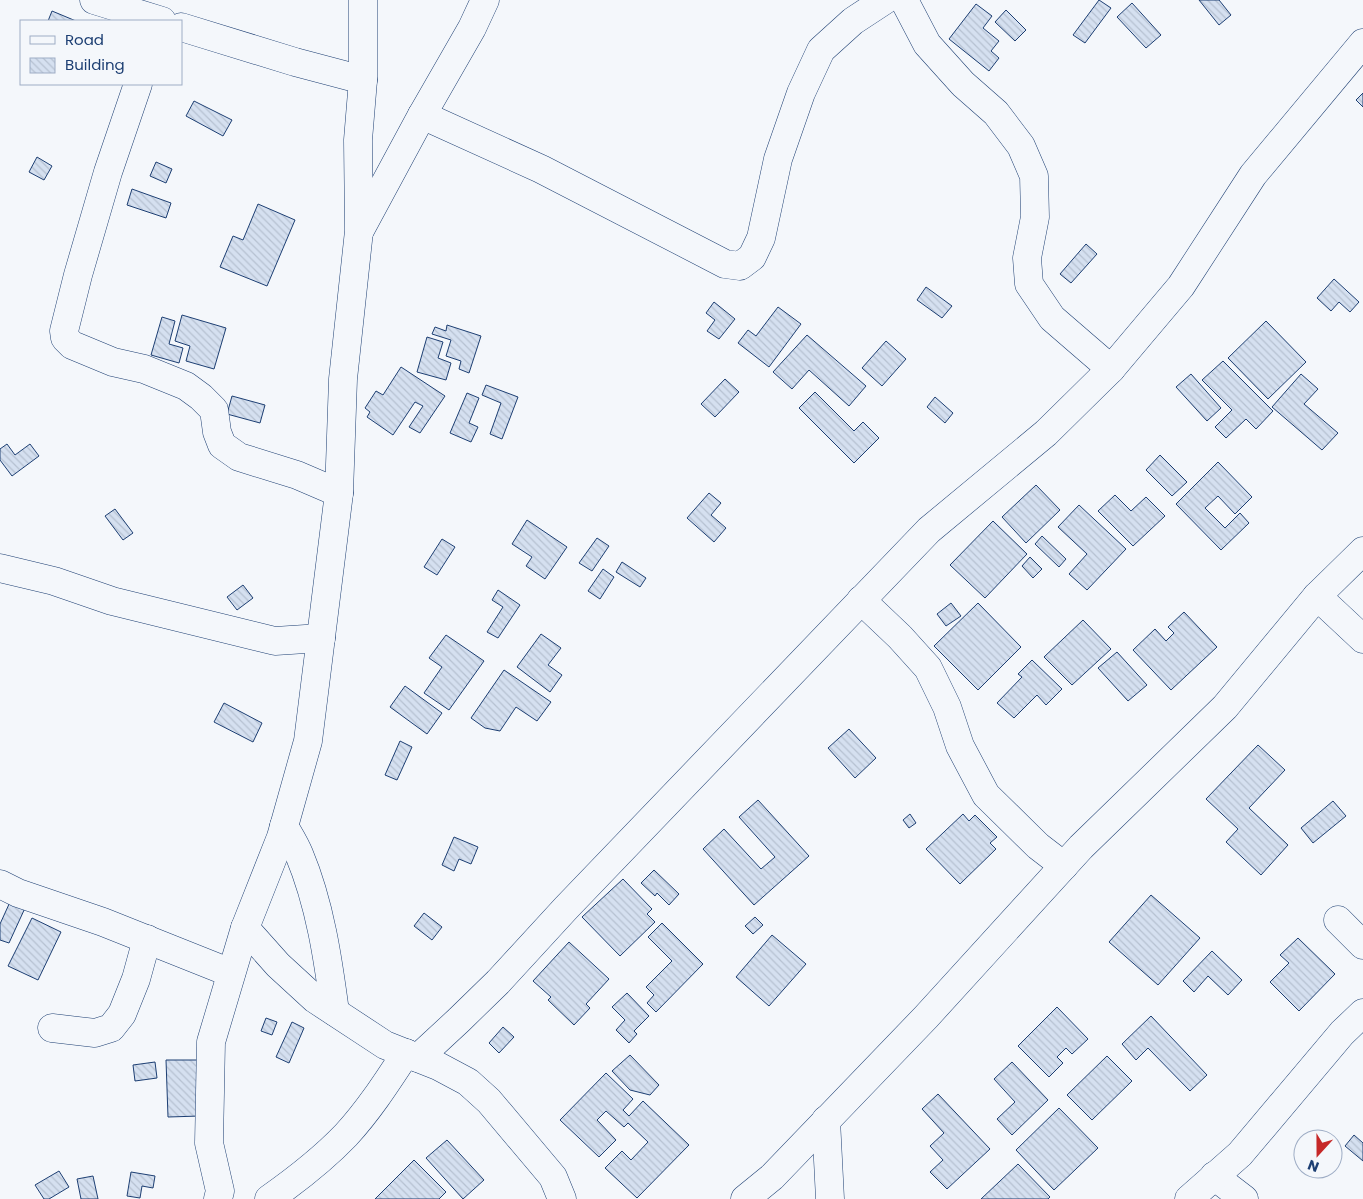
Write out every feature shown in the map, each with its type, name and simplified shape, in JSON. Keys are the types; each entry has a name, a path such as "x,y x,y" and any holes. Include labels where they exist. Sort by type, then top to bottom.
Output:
{"street":[{"path":"94,0 156,20"},
{"path":"218,1199 220,1191 208,1143 211,1042 245,928 284,826 308,741 338,493 343,379 359,231 358,140 362,80 363,0"},
{"path":"359,231 472,28 485,0"},
{"path":"422,115 541,169 725,264 740,266 752,257 761,238 778,159 801,93 821,50 853,21 885,0"},
{"path":"904,0 927,44 963,84 996,113 1021,146 1034,176 1035,218 1027,258 1029,284 1052,318 1111,369"},
{"path":"182,28 362,80"},
{"path":"269,1199 301,1176 346,1135 412,1056 498,982 566,908 929,530 1046,433 1111,369 1180,286 1253,174 1363,43"},
{"path":"1336,74 1363,68"},
{"path":"138,85 108,172 78,275 64,331 65,338 72,345 86,352 113,362 144,369 186,386 214,410 217,432 222,446 239,457 297,475 338,493"},
{"path":"746,1199 772,1177 926,1017 1081,847 1225,707 1317,596 1363,551"},
{"path":"0,568 54,581 112,601 274,641 320,638"},
{"path":"1317,596 1363,639"},
{"path":"861,600 900,637 928,668 947,707 960,746 986,795 1038,846 1064,866"},
{"path":"284,826 299,852 309,881 320,924 335,1012"},
{"path":"0,884 18,893 103,922 231,973"},
{"path":"1338,920 1363,945"},
{"path":"245,928 278,965 315,999 385,1045 468,1082 489,1101 553,1177 562,1199"},
{"path":"52,1028 95,1034 111,1028 122,1014 136,979 147,939"},
{"path":"1189,1199 1240,1154 1342,1033 1363,1013"},
{"path":"826,1120 830,1199"},
{"path":"1214,1176 1244,1199"}],"building":[{"path":"1099,0 1111,8 1085,43 1073,35"},
{"path":"1199,0 1219,0 1231,15 1219,25"},
{"path":"1132,3 1161,35 1146,48 1117,17"},
{"path":"976,4 992,16 983,28 999,41 991,51 999,58 989,71 949,39"},
{"path":"1006,10 1026,30 1015,41 995,22"},
{"path":"52,11 74,20 48,20"},
{"path":"1363,93 1363,107 1356,100"},
{"path":"194,101 232,120 223,136 186,116"},
{"path":"37,157 52,166 44,180 29,172"},
{"path":"156,162 172,169 166,183 150,176"},
{"path":"132,189 171,203 166,218 127,205"},
{"path":"258,204 295,220 267,286 220,267 233,236 243,240"},
{"path":"1086,244 1097,254 1071,283 1060,274"},
{"path":"1334,279 1359,302 1350,312 1339,302 1331,311 1317,298"},
{"path":"926,287 952,306 942,318 917,300"},
{"path":"714,302 735,319 719,339 707,331 715,320 706,313"},
{"path":"778,307 801,324 769,367 738,343 748,330 756,336"},
{"path":"182,315 226,328 214,369 186,361 190,346 175,341"},
{"path":"162,317 175,321 169,344 183,348 179,363 151,355"},
{"path":"1266,321 1306,362 1268,399 1228,358"},
{"path":"447,325 481,336 469,373 459,369 461,361 446,356 451,340 432,334 435,327 446,331"},
{"path":"807,335 866,386 849,406 809,370 792,389 773,372"},
{"path":"427,337 443,342 438,358 451,363 446,380 417,372"},
{"path":"886,341 906,359 882,386 862,368"},
{"path":"1223,361 1273,411 1256,429 1246,419 1226,438 1215,427 1232,410 1202,380"},
{"path":"401,367 445,396 420,433 409,427 423,406 415,402 393,435 367,417 370,412 365,408 376,391 383,395"},
{"path":"1191,374 1221,408 1207,421 1176,387"},
{"path":"1301,374 1318,389 1304,404 1338,433 1322,450 1272,407"},
{"path":"725,379 739,392 715,417 701,404"},
{"path":"486,385 518,397 502,439 490,434 501,403 482,395"},
{"path":"815,392 854,431 863,422 879,438 854,463 799,408"},
{"path":"467,393 479,398 469,423 478,427 471,442 450,433"},
{"path":"232,396 265,405 260,423 227,414"},
{"path":"935,397 953,413 945,423 927,407"},
{"path":"7,444 15,455 30,444 39,456 12,476 0,460 0,449"},
{"path":"1160,455 1187,482 1172,496 1146,470"},
{"path":"1218,462 1252,497 1235,514 1218,496 1205,508 1225,528 1240,513 1249,523 1221,550 1176,504"},
{"path":"1036,485 1060,510 1026,543 1002,517"},
{"path":"709,493 721,503 711,515 726,528 714,542 687,518"},
{"path":"1115,495 1131,511 1146,497 1165,516 1133,546 1098,511"},
{"path":"1079,505 1126,549 1087,590 1069,574 1087,554 1058,527"},
{"path":"115,509 133,533 123,540 105,516"},
{"path":"527,520 567,547 545,579 526,566 532,557 512,544"},
{"path":"993,521 1027,554 985,598 950,565"},
{"path":"1042,536 1066,559 1059,567 1035,544"},
{"path":"597,538 609,546 592,571 579,563"},
{"path":"442,539 455,547 437,575 424,567"},
{"path":"1030,557 1042,569 1033,578 1022,566"},
{"path":"622,562 646,578 640,587 616,572"},
{"path":"603,569 614,577 600,599 588,591"},
{"path":"243,585 253,598 237,610 227,597"},
{"path":"498,590 520,605 498,638 487,632 503,607 492,600"},
{"path":"951,603 961,616 946,626 937,614"},
{"path":"978,603 1021,647 978,690 934,646"},
{"path":"1184,612 1217,647 1171,690 1133,650 1155,629 1166,641 1174,633 1168,627"},
{"path":"1083,620 1111,649 1072,685 1044,657"},
{"path":"541,634 561,648 548,665 562,675 550,692 517,667"},
{"path":"446,635 484,661 449,710 424,693 442,667 429,658"},
{"path":"1117,652 1147,685 1128,701 1098,668"},
{"path":"1032,660 1062,689 1046,705 1037,695 1014,718 997,703 1022,677 1018,674"},
{"path":"504,670 551,702 537,721 516,707 500,731 485,728 471,718"},
{"path":"405,686 442,713 427,734 390,707"},
{"path":"224,703 262,723 253,742 214,722"},
{"path":"849,729 876,758 855,778 828,748"},
{"path":"400,741 412,747 397,780 385,775"},
{"path":"1258,745 1285,770 1249,808 1288,845 1261,875 1226,842 1238,829 1206,799"},
{"path":"758,800 809,856 754,905 703,849 724,829 761,869 775,857 739,817"},
{"path":"1333,801 1346,816 1313,843 1301,828"},
{"path":"910,814 916,823 909,828 903,820"},
{"path":"963,814 969,821 975,815 997,837 990,843 996,849 960,884 926,849"},
{"path":"454,837 478,847 471,864 459,859 454,871 442,865"},
{"path":"654,870 679,894 669,905 657,893 655,896 641,883"},
{"path":"623,879 652,909 647,914 655,922 620,956 582,917"},
{"path":"1151,895 1200,938 1158,985 1109,942"},
{"path":"10,902 25,908 9,943 0,940 0,924"},
{"path":"424,913 442,927 432,940 414,926"},
{"path":"755,917 763,925 753,934 745,926"},
{"path":"32,918 61,932 38,980 8,966"},
{"path":"662,923 703,964 656,1012 647,1003 654,995 646,987 672,961 648,937"},
{"path":"772,935 806,964 769,1006 736,977"},
{"path":"1298,938 1335,974 1299,1011 1270,982 1289,963 1280,955"},
{"path":"569,942 609,979 586,1004 590,1008 574,1025 548,1000 551,997 533,981"},
{"path":"1212,951 1242,980 1228,995 1208,976 1194,992 1183,981"},
{"path":"627,993 649,1016 634,1031 637,1034 629,1043 616,1030 625,1020 612,1007"},
{"path":"1057,1007 1088,1039 1072,1054 1066,1048 1057,1057 1063,1063 1049,1077 1018,1046"},
{"path":"1151,1016 1207,1075 1190,1091 1148,1048 1136,1060 1122,1044"},
{"path":"266,1018 277,1022 272,1035 261,1031"},
{"path":"292,1022 304,1028 289,1063 276,1057"},
{"path":"503,1027 514,1037 499,1053 489,1043"},
{"path":"630,1055 659,1085 650,1095 630,1090 612,1071"},
{"path":"1107,1056 1132,1081 1092,1120 1067,1095"},
{"path":"166,1060 198,1060 200,1116 168,1117"},
{"path":"155,1062 157,1078 135,1081 133,1065"},
{"path":"1012,1062 1048,1100 1012,1135 997,1119 1015,1102 994,1079"},
{"path":"606,1073 633,1099 623,1110 629,1116 643,1101 689,1145 637,1198 605,1168 622,1151 631,1160 648,1142 628,1123 624,1127 606,1111 597,1120 616,1140 599,1157 560,1120"},
{"path":"938,1094 990,1149 947,1189 930,1172 943,1160 930,1146 944,1133 922,1109"},
{"path":"1059,1108 1098,1148 1054,1190 1016,1150"},
{"path":"1354,1135 1363,1143 1363,1161 1345,1146"},
{"path":"447,1140 484,1180 463,1199 426,1158"},
{"path":"414,1160 446,1192 439,1199 375,1199"},
{"path":"1018,1164 1050,1197 1048,1199 981,1199"},
{"path":"59,1171 69,1187 49,1199 44,1199 35,1185"},
{"path":"131,1172 155,1176 153,1188 142,1186 140,1198 127,1196"},
{"path":"93,1176 98,1199 81,1199 77,1179"}]}
